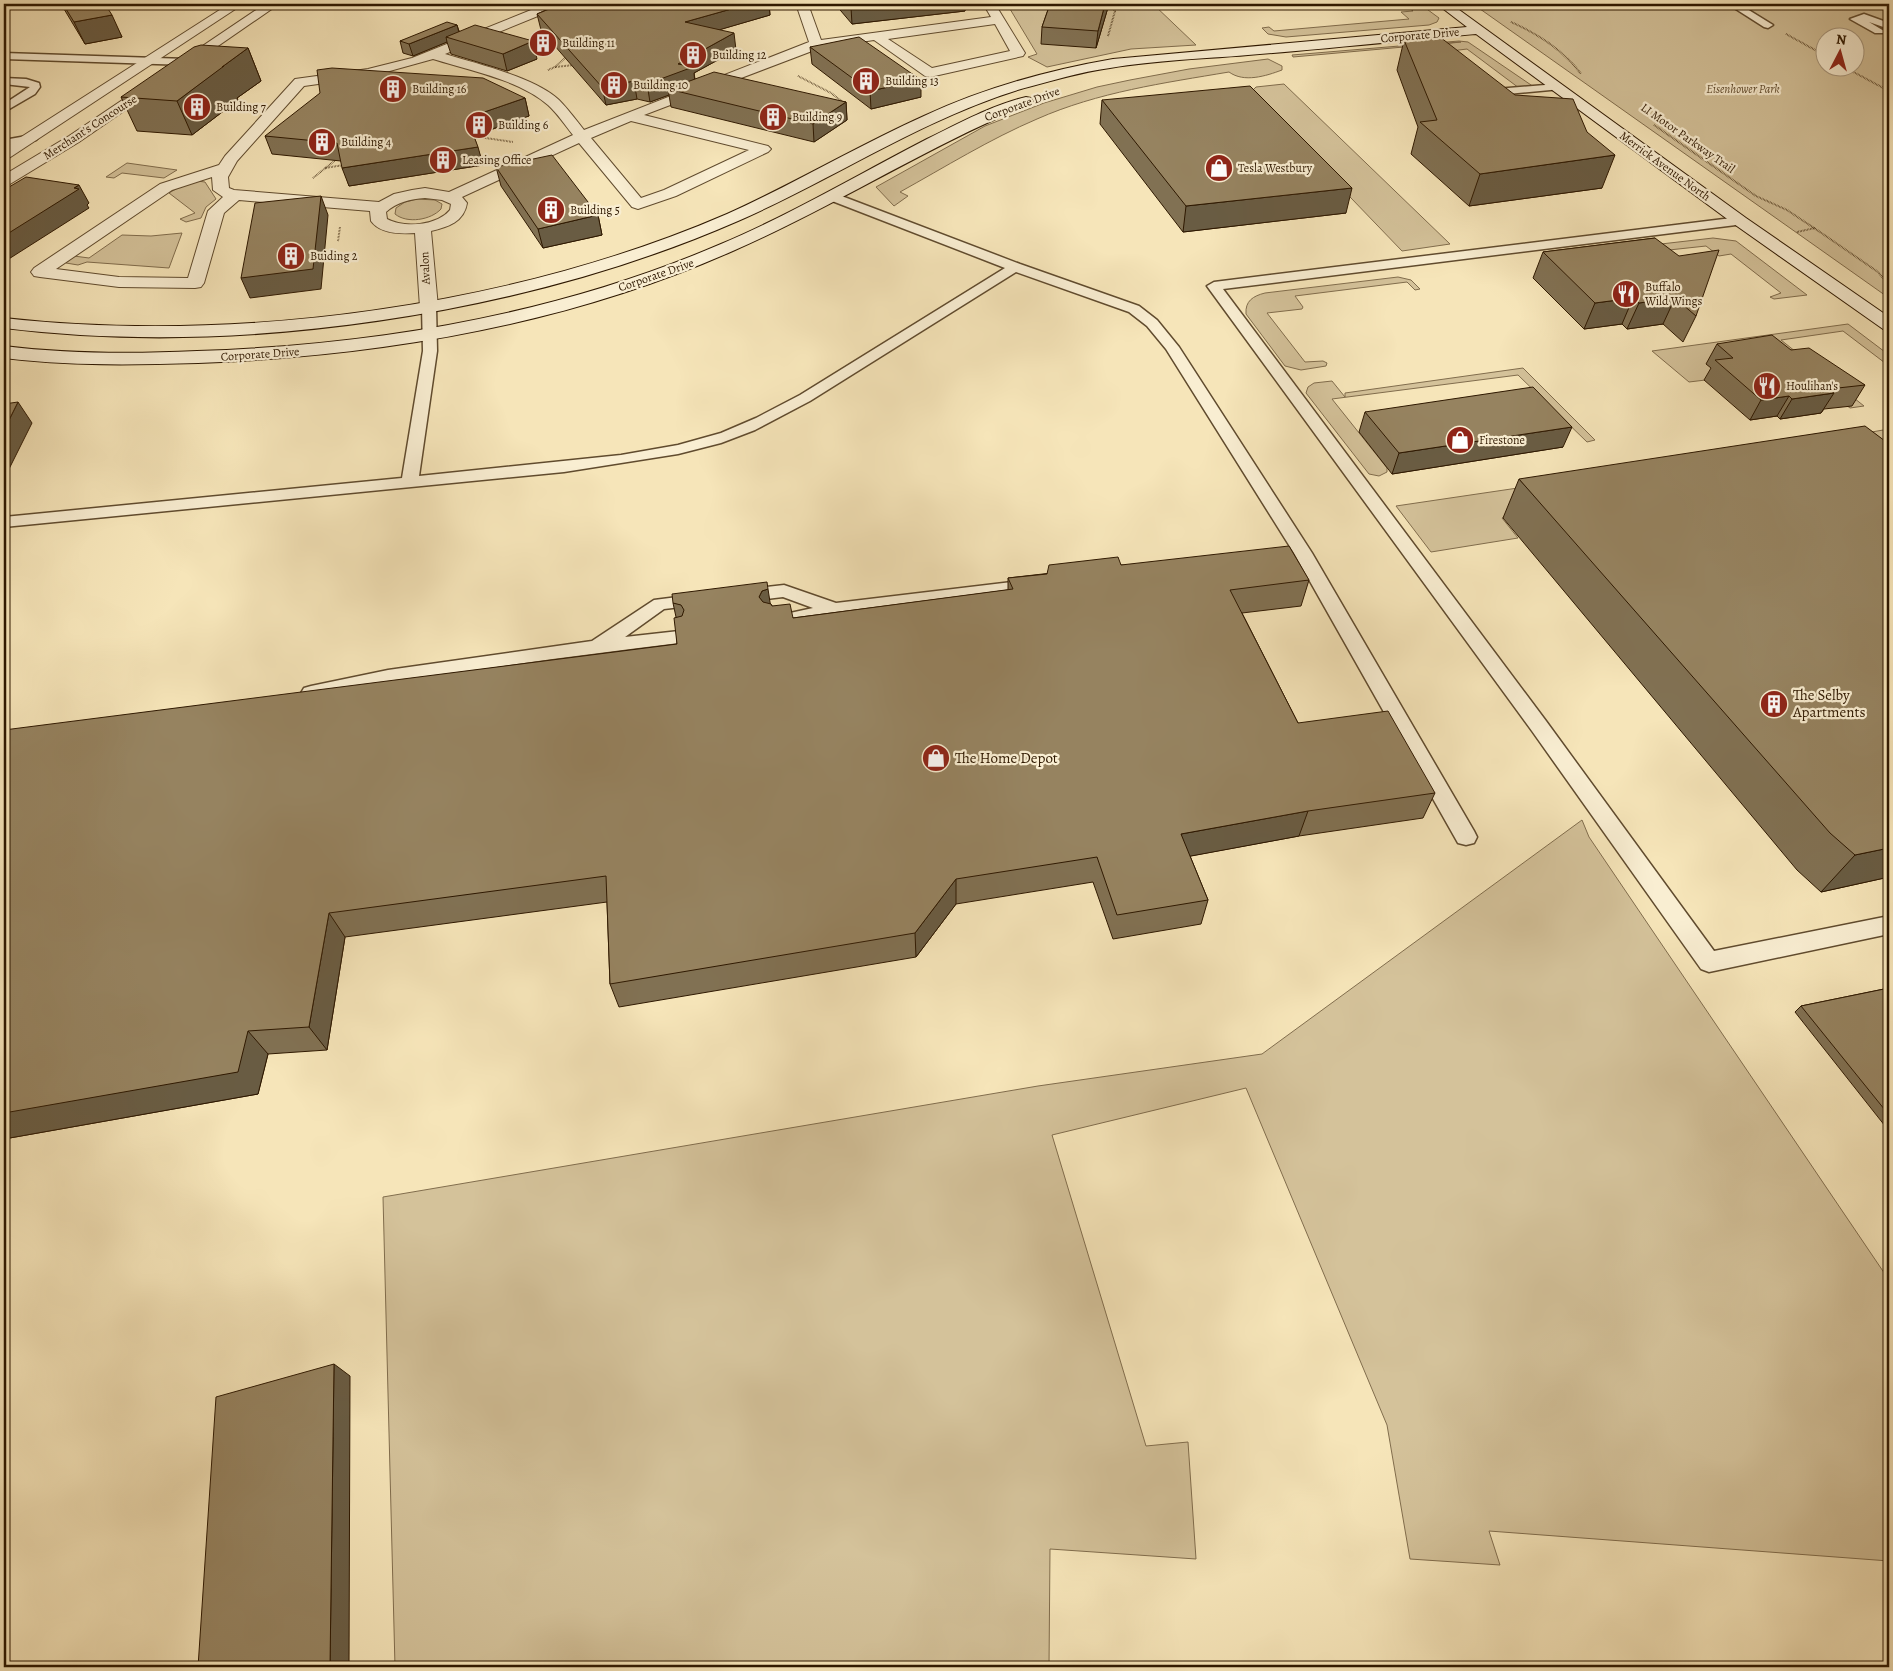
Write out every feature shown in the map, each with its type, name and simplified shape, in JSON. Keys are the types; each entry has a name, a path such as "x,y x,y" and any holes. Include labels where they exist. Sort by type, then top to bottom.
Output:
{"street":[{"name":"Merchant's Concourse","path":"4,155 237,4"},
{"name":"Merchant's Concourse","path":"4,181 49,155 273,4"},
{"path":"382,207 236,195 224,192 220,188 219,181 223,169 238,149 300,82 368,73 402,66 556,4"},
{"path":"802,4 812,35 817,44"},
{"path":"876,36 930,73 1018,53 989,4"},
{"name":"Merrick Avenue North","path":"1443,4 1740,221 1889,326"},
{"path":"450,197 630,116 817,44 999,20"},
{"name":"Corporate Drive","path":"4,323 104,330 215,330 361,318 478,298 650,250 733,217 929,119 1001,91 1061,74 1112,64 1479,30"},
{"name":"Corporate Drive","path":"1094,81 1141,71 1272,49"},
{"path":"433,55 497,74 534,90 553,102 580,137 638,204 670,194 762,149 630,116"},
{"name":"Corporate Drive","path":"4,352 102,358 224,358 319,349 430,334 521,315 636,282 728,247 971,124 1008,107 1042,96"},
{"path":"223,169 166,187 40,272 119,282 195,283 216,211 236,195"},
{"path":"781,194 810,192 831,196"},
{"path":"434,194 450,197 458,203 459,207 454,216 441,223 423,228 396,228 384,224 378,218 378,211 382,207 393,200 409,195 434,194"},
{"name":"Avalon","path":"423,228 429,307"}],"lane":[{"path":"4,5 35,4"},
{"path":"1733,4 1768,25"},
{"path":"1889,26 1864,17 1856,19 1889,36"},
{"path":"1879,31 1877,28 1889,26"},
{"path":"4,56 187,62"},
{"path":"4,81 26,82 35,85 31,92 4,109"},
{"path":"1496,92 1557,87"},
{"path":"4,143 32,138"},
{"path":"831,196 1015,267 1134,309 1152,323 1172,347 1303,553 1466,837"},
{"path":"1740,221 1214,286 1282,382 1371,498 1598,806 1709,962 1889,925"},
{"path":"4,522 607,462 716,440 775,414 805,398 1015,267"},
{"path":"410,482 430,350 429,307"},
{"path":"1283,556 1303,553"},
{"path":"774,622 835,609 1058,582"},
{"path":"597,647 660,604 784,591 835,609"},
{"path":"289,696 388,677 679,637"}],"path":[{"path":"1108,36 1115,11 1110,4"},
{"path":"1510,22 1525,28 1573,62 1582,75"},
{"path":"555,67 570,54 570,56"},
{"path":"547,70 555,67 580,64"},
{"path":"792,73 843,101 845,104 841,107"},
{"path":"1865,78 1889,91"},
{"name":"LI Motor Parkway Trail","path":"1653,124 1756,196 1787,210 1815,228 1878,272 1889,285"},
{"path":"469,136 517,142"},
{"path":"311,180 342,155"},
{"path":"325,168 352,164"},
{"path":"1794,232 1815,228"}],"green space":[{"path":"1007,4 1153,4 1196,45 1131,49 1047,67 1028,57 1037,54"},
{"path":"1404,4 1420,4 1439,18 1437,22 1429,25 1286,37 1268,34 1262,28 1269,27 1274,31 1409,19 1401,12 1413,11"},
{"name":"Eisenhower Park","path":"1473,4 1889,4 1889,298"},
{"path":"1459,41 1468,42 1534,87 1519,88 1467,49 1451,51 1442,44 1461,42 1293,57 1292,55"},
{"path":"1268,59 1282,66 1282,70 1248,78 1229,72 1180,80 1107,95 1037,119 1002,135 900,192 908,196 894,206 876,187 985,126 1044,103 1097,87 1130,80 1189,69"},
{"path":"1284,84 1450,244 1402,251 1250,93 1256,87"},
{"path":"127,163 177,170 164,178 122,173 114,178 106,177"},
{"path":"188,182 205,182 216,199 206,207 201,218 186,222 180,219 195,213 169,193"},
{"path":"417,199 435,200 442,204 441,209 431,216 412,220 395,214 396,208 405,202"},
{"path":"182,233 169,268 87,262 78,265 66,263 74,256 89,258 122,235 151,236"},
{"path":"1713,238 1736,241 1807,295 1774,299 1770,297 1781,293 1731,254 1719,256 1706,246 1669,250 1661,244"},
{"path":"1398,277 1411,280 1420,289 1415,290 1407,282 1295,296 1303,307 1302,309 1267,313 1305,362 1323,361 1327,363 1326,366 1301,370 1285,366 1246,314 1248,302 1265,293"},
{"path":"1848,324 1889,355 1889,366 1843,331 1781,340 1864,406 1850,408 1797,368 1707,364 1722,378 1689,382 1652,351"},
{"path":"1523,368 1595,440 1587,442 1518,375 1332,399 1387,468 1387,472 1379,476 1369,474 1306,393 1308,387 1314,383 1332,381 1345,397 1345,393"},
{"path":"1889,429 1889,505 1840,464 1502,518 1518,538 1431,552 1396,506 1721,458"},
{"path":"1582,820 1589,837 1889,1280 1889,1561 1489,1531 1500,1565 1410,1559 1387,1425 1246,1088 1052,1135 1146,1446 1188,1442 1196,1559 1050,1549 1049,1667 395,1667 383,1197 1038,1086 1262,1054"}],"building":[{"path":"63,4 105,4 112,15 74,22"},
{"path":"551,4 749,4 685,22 734,33 678,64 693,67 647,84 634,81 602,87 537,14 554,7"},
{"path":"848,4 885,4 851,8"},
{"path":"1050,4 1105,4 1098,31 1042,27"},
{"path":"447,22 457,25 409,44 400,41"},
{"path":"475,25 533,41 503,54 446,37"},
{"path":"859,37 921,80 870,91 810,47"},
{"path":"1440,37 1515,95 1573,99 1587,132 1615,155 1480,174 1420,122 1437,120 1404,40"},
{"path":"201,45 248,48 177,101 121,97 194,47"},
{"path":"332,68 483,78 525,98 467,118 478,147 342,168 337,143 265,136 320,93 317,70"},
{"path":"714,72 846,102 813,124 668,89"},
{"name":"Tesla Westbury","path":"1250,86 1352,188 1186,206 1102,100"},
{"name":"Building 5","path":"552,155 598,215 538,229 496,167"},
{"path":"26,177 79,185 74,188 79,189 4,236 4,190"},
{"name":"Buiding 2","path":"321,196 313,269 241,278 255,203"},
{"path":"1655,238 1679,256 1719,250 1696,316 1675,298 1639,303 1633,298 1595,303 1543,252"},
{"path":"1772,335 1791,350 1809,348 1865,385 1829,389 1834,393 1792,399 1789,396 1761,400 1715,360 1733,358 1717,344"},
{"path":"1533,387 1572,427 1399,453 1365,412"},
{"path":"18,402 4,430 4,404"},
{"name":"The Selby Apartments","path":"1865,426 1889,444 1889,848 1855,855 1830,833 1519,479"},
{"path":"1289,546 1309,580 1230,590 1298,723 1388,711 1435,793 1308,811 1181,834 1208,900 1117,915 1097,857 956,879 915,933 610,984 606,876 329,913 309,1027 248,1031 238,1072 4,1113 4,730 677,644 674,618 682,616 684,610 681,605 673,603 672,594 767,582 768,589 762,591 759,597 763,602 772,606 790,604 793,618 1013,589 1008,578 1047,574 1049,565 1118,557 1121,565"},
{"path":"1889,988 1889,1115 1801,1006"},
{"path":"334,1364 330,1667 198,1667 216,1397"}],"place":[{"name":"Building 11","path":"543,43"},
{"name":"Building 12","path":"693,55"},
{"name":"Building 13","path":"866,81"},
{"name":"Building 10","path":"614,85"},
{"name":"Building 16","path":"393,89"},
{"name":"Building 7","path":"197,107"},
{"name":"Building 9","path":"773,117"},
{"name":"Building 6","path":"479,125"},
{"name":"Building 4","path":"322,142"},
{"name":"Leasing Office","path":"443,160"},
{"name":"Tesla Westbury","path":"1219,168"},
{"name":"Building 5","path":"551,210"},
{"name":"Buiding 2","path":"291,256"},
{"name":"Buffalo Wild Wings","path":"1626,294"},
{"name":"Houlihan's","path":"1767,386"},
{"name":"Firestone","path":"1460,440"},
{"name":"The Selby Apartments","path":"1774,704"},
{"name":"The Home Depot","path":"936,758"}]}
